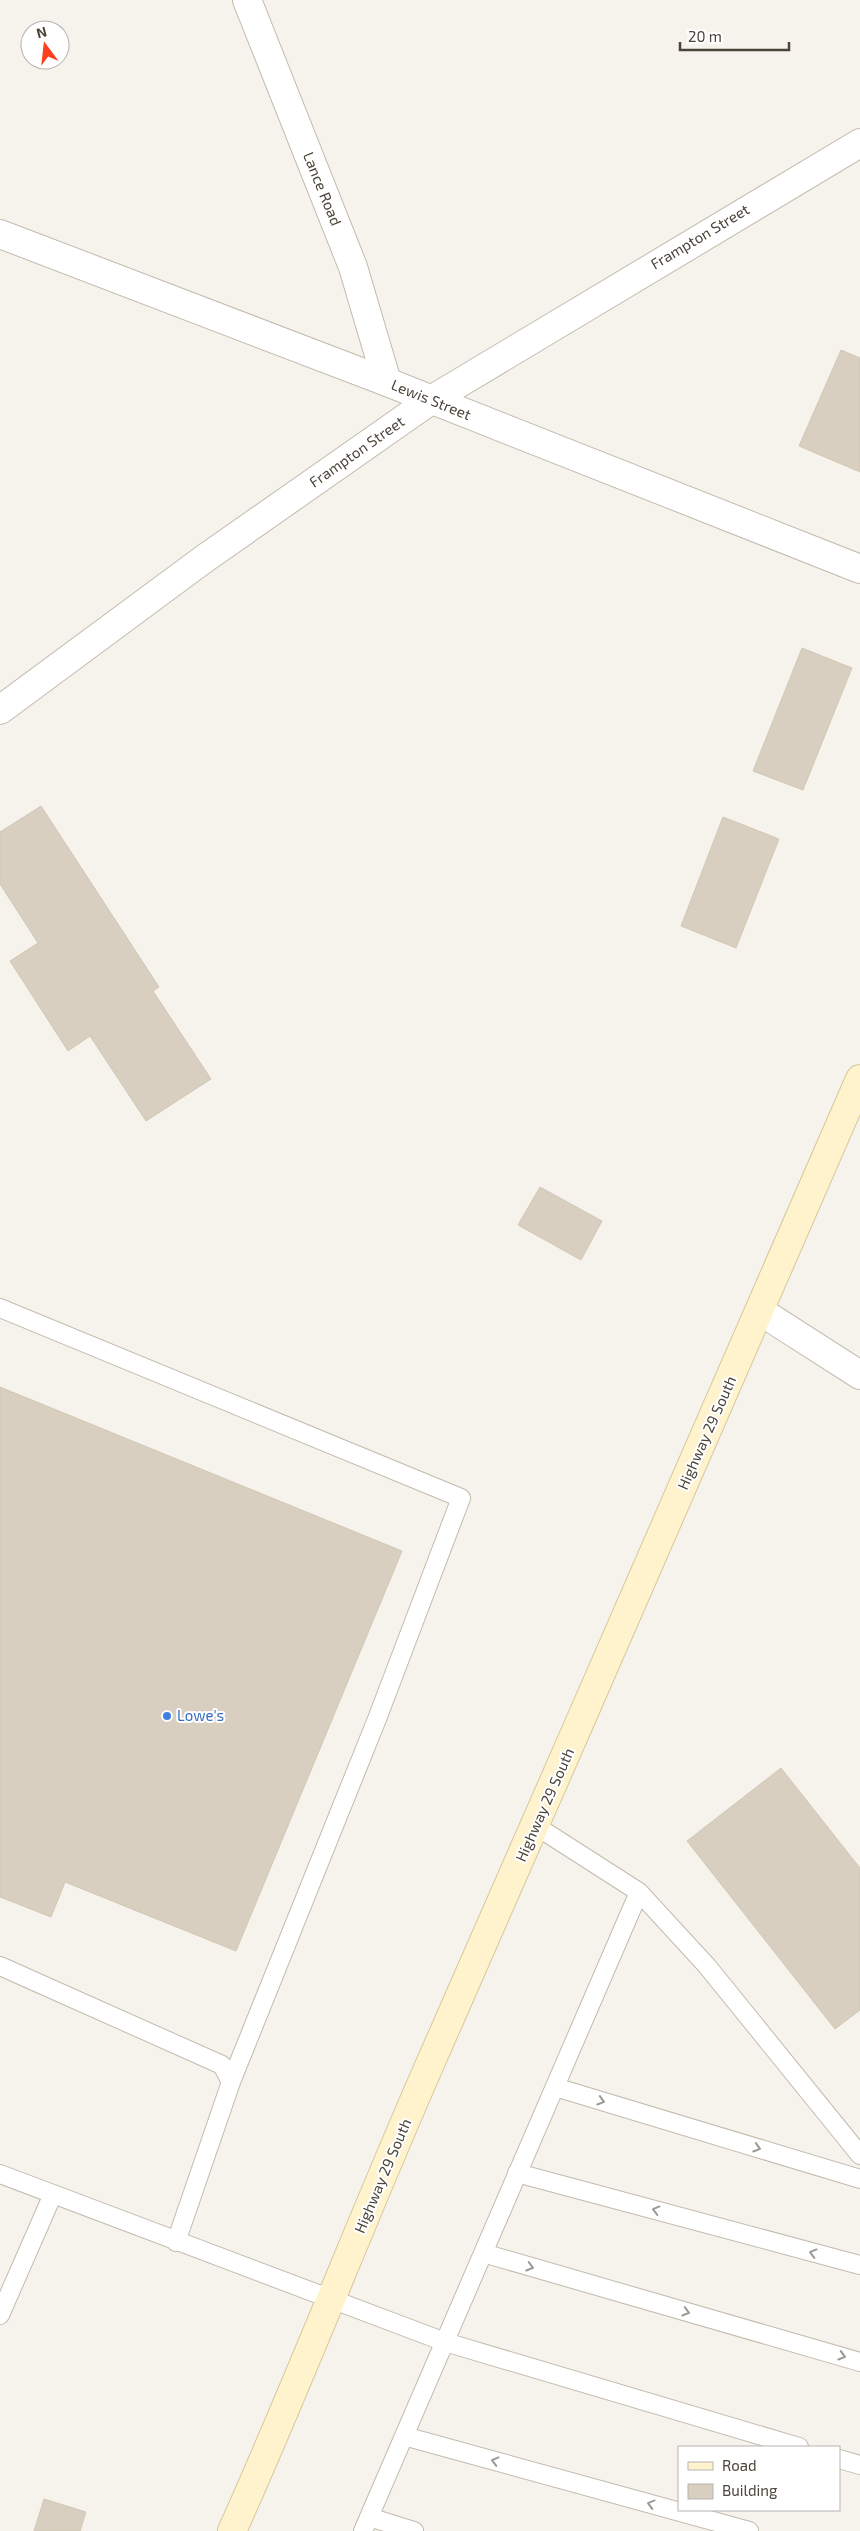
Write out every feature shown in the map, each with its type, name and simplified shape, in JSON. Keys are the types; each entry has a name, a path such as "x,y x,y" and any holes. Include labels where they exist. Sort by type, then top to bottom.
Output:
{"main road":[{"name":"Highway 29 South","path":"232,2531 282,2419 435,2051 536,1826 860,1079"}],"street":[{"name":"Lance Road","path":"247,0 353,268 387,382"},
{"name":"Frampton Street","path":"0,710 204,559 432,400 860,143"},
{"name":"Lewis Street","path":"0,234 387,382 860,569"},
{"path":"760,1311 860,1375"}],"lane":[{"path":"0,1308 461,1498 377,1719 231,2082 176,2242"},
{"path":"536,1826 639,1892 707,1966 860,2155"},
{"path":"414,2531 366,2524 639,1892"},
{"path":"0,1966 222,2065 231,2082"},
{"path":"555,2087 860,2179"},
{"path":"518,2173 860,2265"},
{"path":"0,2174 331,2301 444,2342 796,2446"},
{"path":"0,2315 53,2194"},
{"path":"483,2253 860,2362"},
{"path":"404,2436 749,2531"},
{"path":"840,2459 860,2465"}],"building":[{"path":"841,350 860,358 860,472 799,446"},
{"path":"802,648 852,668 803,790 753,771"},
{"path":"41,806 159,987 153,991 211,1079 146,1121 90,1036 68,1051 10,961 38,943 0,884 0,832"},
{"path":"723,817 779,839 736,948 681,926"},
{"path":"540,1187 602,1221 581,1260 518,1225"},
{"name":"Lowe's","path":"0,1387 402,1551 236,1951 65,1882 51,1917 0,1897"},
{"path":"781,1768 860,1868 860,2010 835,2029 687,1841"},
{"path":"44,2499 86,2512 80,2531 34,2531"}],"place":[{"name":"Lowe's","path":"167,1716"}]}
